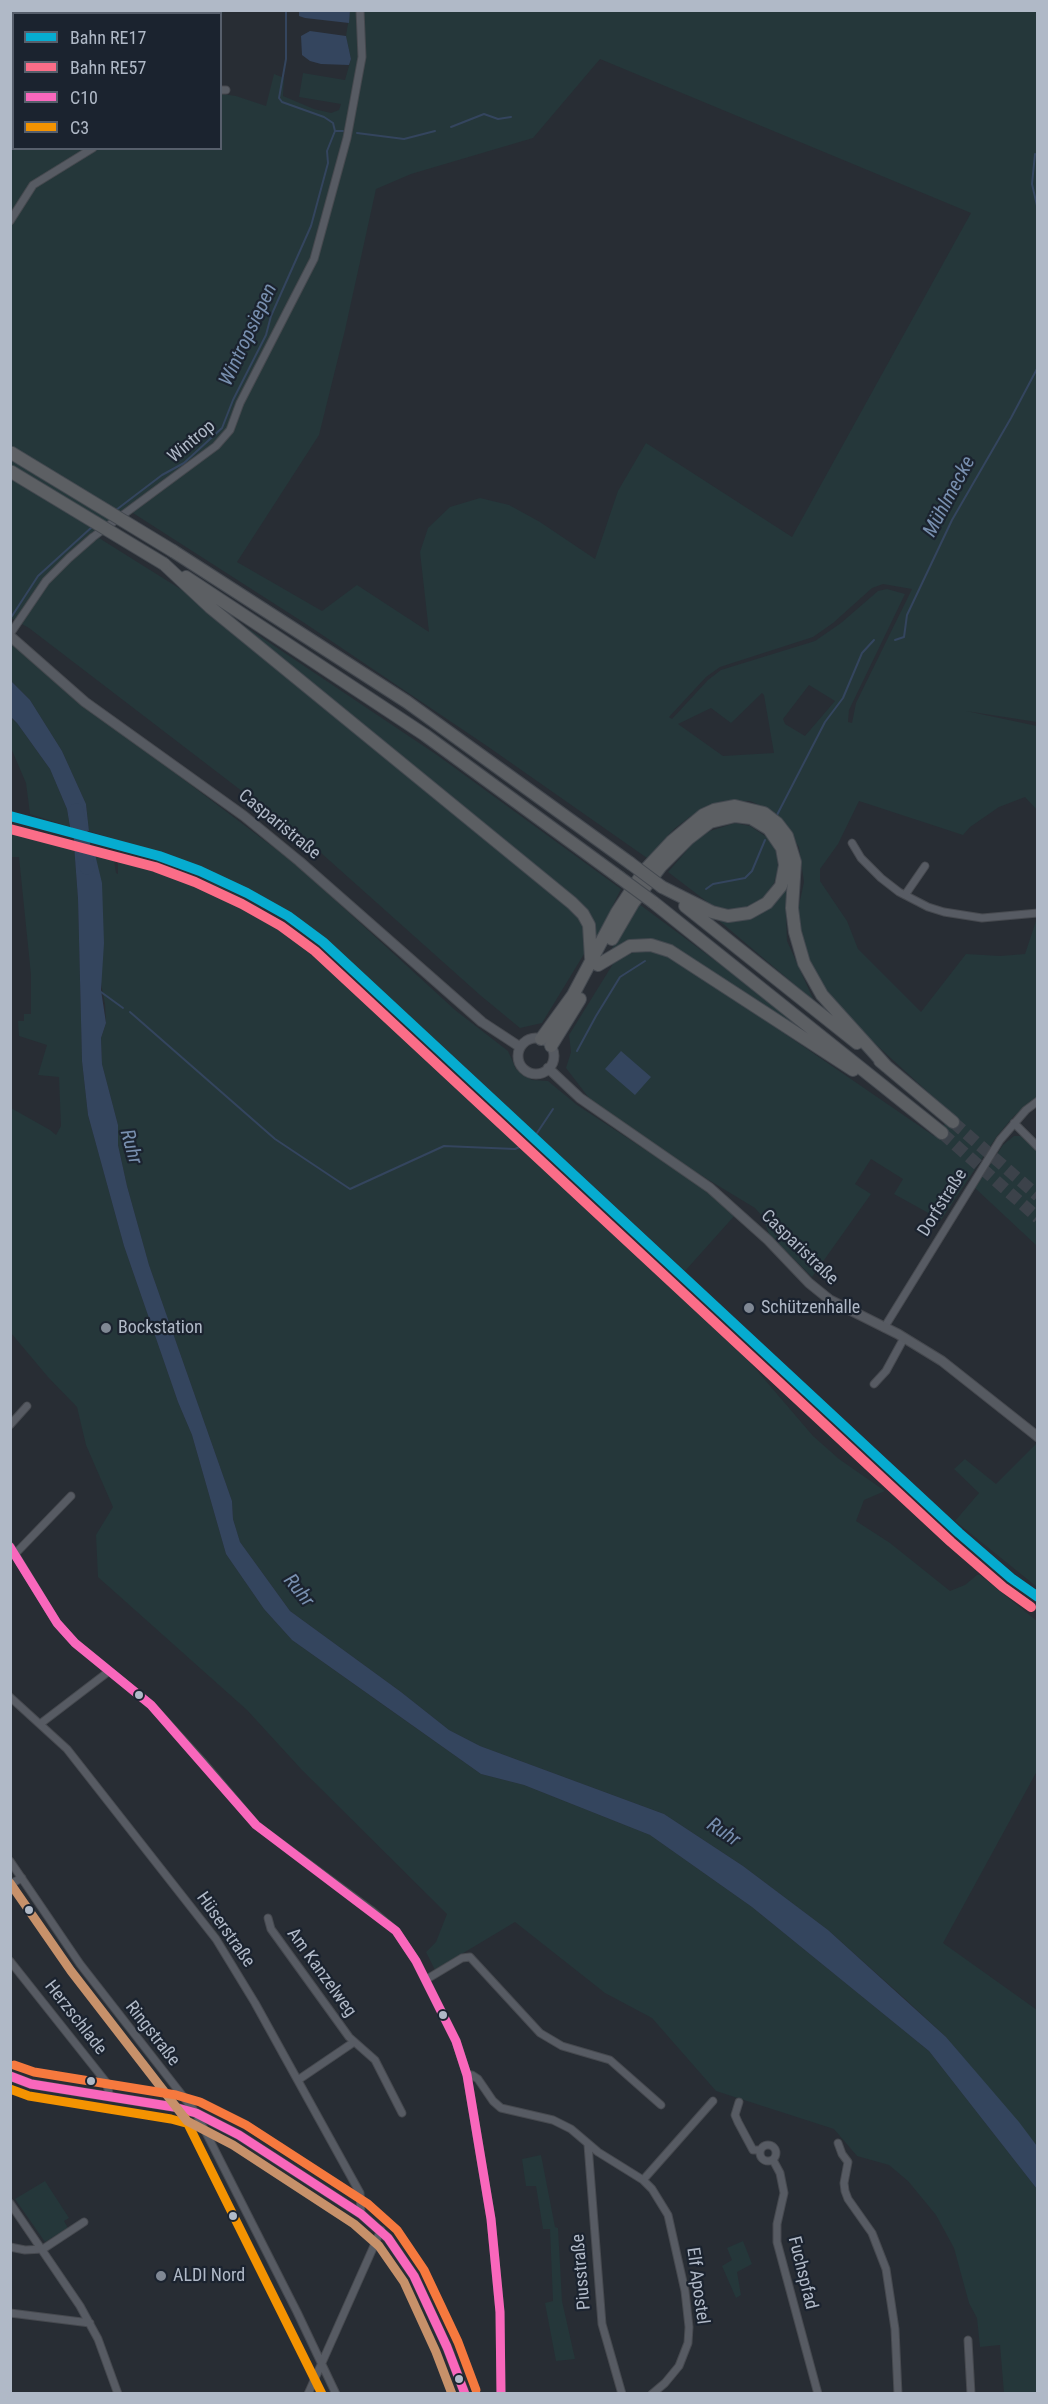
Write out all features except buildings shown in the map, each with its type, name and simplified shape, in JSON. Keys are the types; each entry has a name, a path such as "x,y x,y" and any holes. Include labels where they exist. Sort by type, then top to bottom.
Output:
{"highway":[{"path":"10,452 173,551 407,702 662,887 953,1122"},
{"path":"10,471 258,623 425,735 653,902 907,1103 942,1134"},
{"path":"165,564 210,607 572,903 583,914 589,925 594,963"},
{"path":"594,963 632,888 644,871 672,841 703,815 714,810 735,806 755,809 777,823 791,845 795,870 792,899 795,932 810,976 828,1003 886,1066"},
{"path":"546,1043 594,963 648,883 676,850 703,826 726,817 744,816 769,829 782,848 785,865 781,886 767,903 749,913 728,916 712,912 662,887"},
{"path":"594,963 630,946 651,945 670,951 907,1103"}],"main road":[{"name":"Casparistraße","path":"10,635 85,702 244,816 300,861 483,1022 520,1047"},
{"path":"530,1039 546,1043 553,1058 548,1068 537,1073 523,1069 519,1062 520,1047 530,1039"},
{"name":"Casparistraße","path":"548,1068 580,1098 710,1188 753,1226 809,1283 830,1300 904,1338 942,1361 1038,1437"}],"street":[{"name":"Wintrop","path":"10,635 46,581 69,558 93,537 216,446 230,430 240,403 314,259 347,138 362,57 360,10"},
{"path":"10,221 33,185 90,150"},
{"path":"852,843 861,858 881,878 905,895 928,907 981,918 1038,913"},
{"path":"905,895 925,866"},
{"name":"Dorfstraße","path":"884,1328 1000,1140 1026,1110 1038,1101"},
{"path":"1014,1124 1038,1146"},
{"path":"874,1384 886,1371 904,1338"},
{"path":"10,1425 27,1406"},
{"path":"16,1553 70,1496"},
{"path":"10,1546 57,1623 108,1672 151,1705 202,1761 256,1826 328,1877 396,1932 427,1979 456,2041 466,2075 491,2219 500,2312 501,2394"},
{"path":"40,1724 108,1672"},
{"name":"Hüserstraße","path":"10,1697 67,1749 216,1939 235,1968 360,2193 361,2214"},
{"name":"Ringstraße","path":"10,1861 80,1964 196,2113 288,2293 336,2394"},
{"path":"10,1884 22,1878"},
{"name":"Am Kanzelweg","path":"268,1918 271,1929 354,2042 375,2060 402,2113"},
{"path":"427,1979 462,1958 470,1957 540,2033 562,2046 610,2060 661,2105"},
{"name":"Herzschlade","path":"10,1960 106,2082 110,2097"},
{"name":"Am Kanzelweg","path":"298,2080 354,2042"},
{"name":"Elf Apostel","path":"466,2075 472,2075 478,2079 493,2101 501,2108 554,2120 571,2129 588,2145 643,2180 663,2206 672,2226 685,2291 689,2327 687,2350 683,2358 665,2383 652,2394"},
{"path":"10,2076 31,2084 196,2113 235,2133 361,2214 381,2230 403,2257 414,2276 447,2347 465,2394"},
{"path":"643,2180 713,2101"},
{"name":"Fuchspfad","path":"739,2102 735,2115 738,2122 753,2150 760,2151"},
{"path":"838,2143 848,2162 844,2182 845,2191 848,2199 873,2233 888,2279 896,2329 898,2394"},
{"name":"Piusstraße","path":"588,2145 601,2318 622,2394"},
{"name":"Fuchspfad","path":"760,2151 766,2145 774,2147 776,2154 772,2160"},
{"name":"Fuchspfad","path":"760,2151 760,2156 764,2160 772,2160"},
{"name":"Fuchspfad","path":"772,2160 780,2174 784,2193 777,2224 777,2242 818,2394"},
{"path":"10,2203 43,2249 90,2323 118,2394"},
{"path":"10,2247 25,2250 43,2249 84,2222"},
{"path":"308,2394 381,2230"},
{"path":"10,2313 90,2323"},
{"path":"968,2340 971,2394"}],"shaded area":[{"path":"20,10 223,11 222,15 222,12 20,12"},
{"path":"350,11 1037,11 1037,722 966,711 1037,726 1037,810 1025,797 999,807 970,827 963,835 859,801 838,844 820,869 820,881 847,921 858,949 921,1012 966,954 1000,956 1025,954 1037,918 1037,1097 1014,1116 997,1136 941,1220 894,1194 903,1179 871,1159 855,1184 871,1194 812,1277 769,1234 763,1217 755,1208 679,1162 589,1098 566,1068 571,1052 569,1035 616,959 638,951 658,952 686,966 934,1136 953,1115 858,1028 817,979 801,943 798,910 804,882 799,847 773,811 750,801 723,801 691,816 674,829 647,858 487,746 306,624 133,513 99,538 182,590 575,912 584,922 588,936 584,954 542,1023 520,1028 311,844 29,628 11,618 11,222 37,185 94,150 222,150 222,94 236,96 266,106 274,74 284,78 283,96 314,109 331,113 339,110 341,104 299,97 303,73 345,80 351,59 346,36","holes":["600,59 971,213 792,537 646,443 618,491 595,559 540,522 509,505 480,498 450,507 428,528 420,552 429,632 357,585 322,611 237,562 319,435 376,189 411,174 533,138","883,584 912,589 856,703 852,723 848,722 849,710 905,594 887,589 878,591 841,623 815,641 721,670 708,680 672,719 669,717 706,677 720,667 813,637 833,623 872,588","809,685 835,701 805,736 785,724 783,719","762,693 774,753 723,756 678,724 711,708 731,723"]},
{"path":"12,105 12,150 85,150 33,181 11,212 10,107"},
{"path":"243,625 437,755 621,889 596,939 594,924"},
{"path":"10,642 130,739 297,865 455,1010 508,1051 516,1069 532,1080 548,1081 577,1105 710,1192 736,1214 685,1271 326,939 291,913 213,873 89,831 86,804 62,751 30,700 11,681"},
{"path":"10,717 17,723 50,769 67,809 70,827 30,814 26,783 11,748"},
{"path":"735,823 750,826 771,840 777,854 778,868 774,883 763,898 744,908 725,909 710,904 668,872 696,840 710,831"},
{"path":"10,834 27,838 40,835 113,854 118,874 118,856 156,862 216,884 256,905 294,932 289,939 309,945 334,967 593,1212 651,1270 735,1345 813,1436 839,1459 885,1491 864,1500 856,1521 890,1543 950,1591 980,1575 1037,1621 1037,1771 943,1943 1037,2010 1037,2146 946,2037 828,1930 743,1866 664,1814 480,1746 449,1730 290,1611 240,1542 233,1519 232,1501 149,1265 127,1186 118,1145 118,1125 102,1064 101,1038 106,1023 105,1004 74,845 78,899 82,1061 88,1115 124,1246 178,1402 192,1435 226,1554 264,1609 292,1640 389,1709 481,1774 524,1785 650,1835 752,1907 929,2051 1037,2189 1037,2393 1004,2393 1000,2345 980,2347 977,2318 969,2303 954,2248 936,2215 908,2181 889,2165 857,2156 834,2129 716,2091 652,2018 605,1993 515,1922 435,1970 426,1952 436,1942 447,1914 302,1770 247,1710 98,1577 96,1535 113,1507 86,1445 77,1407 11,1333 11,1108 56,1135 61,1126 59,1077 38,1075 47,1045 19,1036 18,1021 24,1021 24,1014 31,1014 31,975 19,857 11,857"},
{"path":"788,882 787,941 814,1001 716,918 733,922 752,918 775,904"},
{"path":"639,904 827,1047 657,943 609,953"},
{"path":"1014,1136 1022,1136 1037,1151 1037,1246 975,1188 1003,1145"},
{"path":"1036,1444 1038,1445 1037,1587 955,1521 979,1493 954,1469 965,1459 996,1484"},
{"path":"541,2155 555,2227 558,2228 562,2301 575,2359 556,2361 545,2303 553,2301 550,2229 543,2229 536,2186 526,2186 522,2159"},
{"path":"45,2181 69,2218 64,2221 68,2228 45,2242 15,2199"},
{"path":"743,2241 752,2264 737,2272 741,2295 736,2298 722,2266 732,2260 727,2248"}],"water":[{"path":"299,11 350,11 349,23 305,18 299,16"},
{"path":"310,31 346,36 351,59 349,65 321,64 310,61 302,55 301,36"},
{"path":"11,681 30,700 62,751 86,804 89,831 70,827 67,809 50,769 11,717"},
{"path":"74,845 94,850 102,883 104,943 101,990 106,1023 101,1038 102,1064 118,1125 118,1145 127,1186 149,1265 232,1501 233,1519 240,1542 290,1611 449,1730 480,1746 664,1814 743,1866 828,1930 946,2037 1019,2122 1037,2146 1037,2189 929,2051 752,1907 650,1835 524,1785 481,1774 292,1640 264,1609 226,1554 192,1435 178,1402 124,1246 88,1115 82,1061 78,899"},
{"path":"621,1051 651,1077 635,1095 605,1069"}],"waterway":[{"name":"Wintropsiepen","path":"116,510 162,475 184,463 222,428 233,400 266,335 271,316 311,226 328,163 327,151 335,131 333,123 324,117 282,102 279,98 286,59 286,10"},
{"path":"451,127 484,114 498,119 511,117"},
{"path":"335,131 343,131"},
{"path":"357,133 404,139 435,131"},
{"name":"Mühlmecke","path":"1035,154 1032,184 1038,210"},
{"name":"Mühlmecke","path":"895,640 904,637 907,615 952,520 1038,367"},
{"name":"Wintropsiepen","path":"12,616 38,576 92,527"},
{"name":"Mühlmecke","path":"777,815 825,722 843,698 862,653 874,640"},
{"name":"Ruhr","path":"76,811 87,867"},
{"name":"Mühlmecke","path":"706,889 713,884 745,878 752,871 765,840"},
{"name":"Mühlmecke","path":"577,1051 620,977 645,961"},
{"path":"101,992 123,1008"},
{"path":"130,1012 275,1139 350,1189 444,1146 515,1149 526,1144"},
{"name":"Mühlmecke","path":"537,1133 553,1109"}],"tunnel":[{"path":"953,1122 1038,1196"},
{"path":"942,1133 1038,1218"}],"rail line":[{"name":"RE17","path":"10,816 159,856 200,871 247,893 288,916 323,942 959,1533 1011,1578 1038,1597"},
{"name":"RE57","path":"10,829 155,867 195,882 242,904 281,926 315,951 951,1542 1003,1587 1031,1607"}],"transit line":[{"name":"C10","path":"10,1547 57,1623 75,1643 151,1705 256,1825 396,1931 416,1961 456,2041 467,2075 491,2219 500,2312 501,2394"},
{"path":"10,1883 71,1971 187,2121 233,2145 354,2224 379,2246 404,2282 436,2352 452,2394"},
{"path":"14,2065 34,2072 176,2095 200,2102 246,2125 368,2204 397,2230 424,2270 458,2342 476,2390"},
{"name":"C10","path":"10,2076 31,2084 174,2107 196,2113 239,2135 361,2214 388,2238 414,2276 447,2347 465,2394"},
{"name":"C3","path":"10,2089 29,2096 171,2119 193,2125"},
{"name":"C3","path":"185,2118 322,2394"}],"place":[{"name":"Schützenhalle","path":"749,1308"},
{"name":"Bockstation","path":"106,1328"},
{"name":"ALDI Nord","path":"161,2276"}]}
